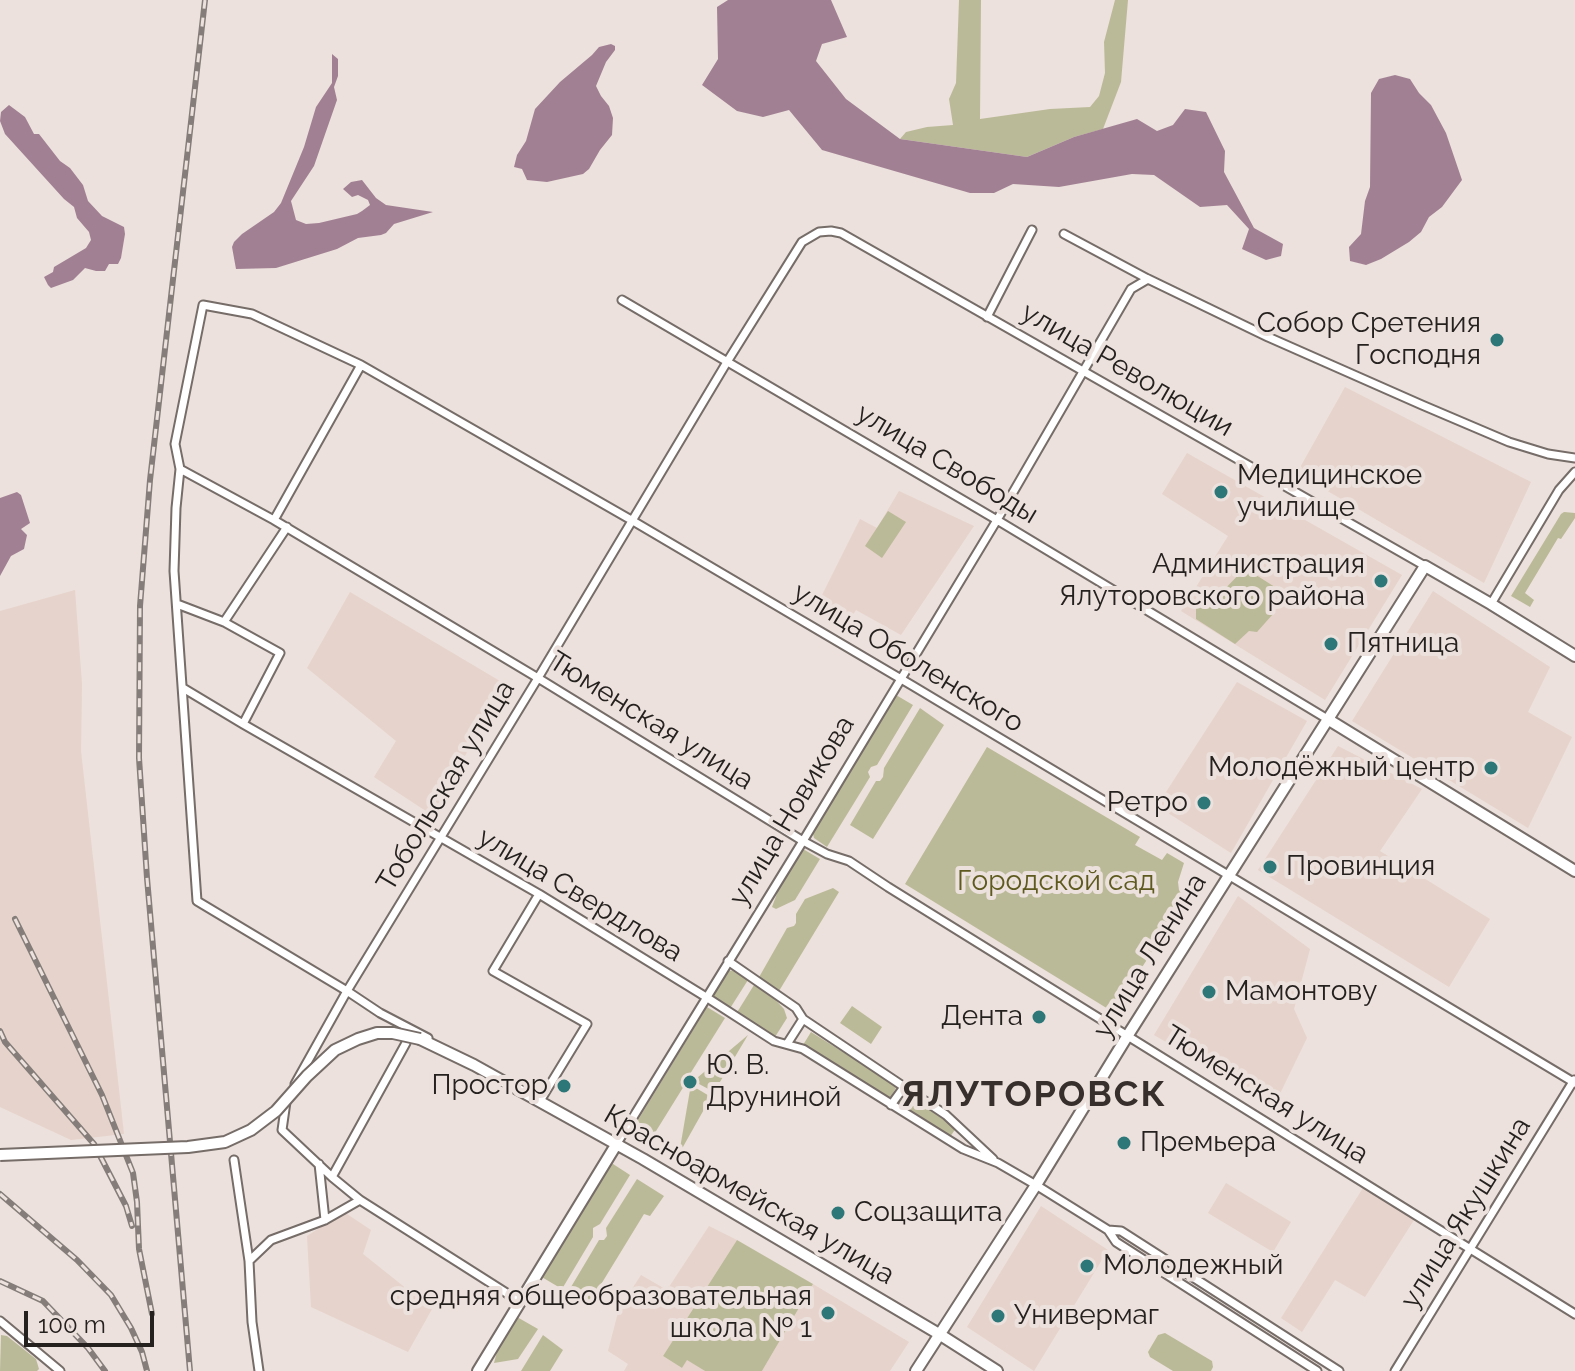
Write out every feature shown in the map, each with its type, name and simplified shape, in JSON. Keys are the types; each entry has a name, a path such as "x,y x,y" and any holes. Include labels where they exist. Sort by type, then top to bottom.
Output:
{"main road":[{"name":"улица Революции","path":"1425,566 1575,656"},
{"name":"улица Ленина","path":"916,1371 1425,566"},
{"name":"улица Свободы","path":"1329,720 1575,871"},
{"name":"Красноармейская улица","path":"0,1155 188,1147 225,1142 251,1130 276,1111 335,1050 377,1033 393,1033 420,1039 540,1101 643,1159 997,1371"},
{"name":"улица Новикова","path":"478,1371 616,1145"}],"street":[{"path":"987,317 1032,230"},
{"name":"улица Революции","path":"819,232 841,233 1425,566"},
{"name":"Тобольская улица","path":"319,1164 282,1130 286,1100 347,991 727,362 802,242 819,232"},
{"path":"1064,234 1268,337 1495,436 1548,454 1575,458"},
{"name":"улица Новикова","path":"616,1145 997,520 1131,289 1148,279"},
{"name":"улица Свободы","path":"622,300 1329,720"},
{"name":"улица Оболенского","path":"180,469 175,444 203,305 252,314 361,365 633,521 1574,1081"},
{"path":"274,520 361,365"},
{"path":"180,469 175,555 183,688"},
{"name":"Тюменская улица","path":"180,469 287,527 803,841 849,861 1575,1314"},
{"path":"1491,604 1559,490 1575,472"},
{"path":"224,622 287,527"},
{"path":"177,604 224,622 280,653 243,724"},
{"name":"улица Свердлова","path":"183,688 539,894 774,1041 803,1049 963,1149 998,1163 1036,1185 1108,1230 1116,1242 1317,1371"},
{"name":"Красноармейская улица","path":"183,688 197,901 380,1013 474,1065"},
{"path":"539,894 493,971 587,1024 540,1101"},
{"name":"улица Свердлова","path":"728,961 796,1008 803,1019 946,1115 998,1163"},
{"path":"787,1044 803,1019"},
{"path":"332,1177 406,1043"},
{"name":"улица Якушкина","path":"1395,1371 1574,1081"},
{"path":"891,1105 904,1087"},
{"path":"234,1160 249,1261 252,1322 259,1371"},
{"path":"319,1164 360,1200 519,1301"},
{"path":"319,1164 325,1220"},
{"path":"249,1261 271,1240 325,1220 360,1200"},
{"name":"улица Свердлова","path":"1108,1230 1121,1231 1339,1371"},
{"path":"1166,1274 1172,1264"},
{"path":"1228,1315 1236,1304"},
{"path":"0,1321 60,1371"},
{"path":"1273,1343 1280,1332"}],"shaded area":[{"path":"728,0 831,0 847,37 822,44 816,61 846,99 900,139 1027,157 1074,137 1137,119 1157,131 1173,125 1185,109 1206,112 1225,151 1224,172 1254,228 1283,244 1281,256 1266,260 1242,249 1249,229 1227,205 1200,207 1154,175 1132,174 1059,187 1013,184 994,193 970,193 822,150 789,110 763,117 737,111 702,85 718,59 717,7"},
{"path":"611,44 615,50 596,86 613,118 612,135 583,174 547,182 527,180 522,169 514,167 526,141 535,109 599,47"},
{"path":"332,54 338,59 338,76 334,87 337,100 314,166 291,201 296,220 306,224 319,223 362,211 370,205 368,200 358,195 352,197 343,189 351,182 362,180 386,205 433,212 394,224 381,235 358,238 337,249 276,268 236,269 234,242 274,212 281,203 304,147 316,107 332,83"},
{"path":"1395,75 1410,79 1431,105 1446,133 1462,180 1442,207 1429,217 1421,232 1381,259 1366,265 1350,261 1349,247 1361,234 1370,187 1371,93 1379,79"},
{"path":"9,105 25,117 34,134 39,134 60,161 70,168 83,185 88,201 102,216 124,227 118,264 109,264 105,271 85,268 73,280 51,288 48,285 44,277 53,272 54,267 86,248 91,240 74,207 5,134 0,121 1,112"},
{"path":"1345,387 1531,482 1484,583 1297,473"},
{"path":"1187,453 1402,575 1325,700 1181,611 1228,536 1162,494"},
{"path":"899,491 974,526 901,635 856,610 846,626 815,609 860,519 877,528"},
{"path":"17,492 21,495 30,523 21,529 27,535 24,549 11,556 0,576 0,498"},
{"path":"75,590 82,684 81,751 124,1134 71,1140 0,1107 0,611"},
{"path":"1433,591 1550,667 1528,712 1572,737 1528,828 1352,721"},
{"path":"350,592 505,684 432,815 374,777 396,741 307,668"},
{"path":"1237,682 1307,721 1231,853 1157,806"},
{"path":"1338,746 1422,789 1380,851 1490,919 1449,987 1258,870"},
{"path":"1238,896 1310,949 1294,1009 1307,1038 1274,1106 1154,1035"},
{"path":"1226,1183 1291,1222 1273,1252 1208,1213"},
{"path":"1363,1188 1414,1220 1365,1297 1335,1280 1302,1332 1281,1318"},
{"path":"1041,1206 1108,1250 1034,1371 967,1327"},
{"path":"344,1212 371,1230 363,1254 432,1309 408,1352 311,1307 307,1236"},
{"path":"709,1226 737,1240 663,1356 682,1368 687,1359 705,1371 624,1371 628,1364 608,1351 619,1309 641,1275 667,1290"},
{"name":"средняя общеобразовательная школа № 1","path":"813,1284 909,1342 890,1371 762,1371"}],"green space":[{"path":"959,0 981,0 980,119 1090,107 1099,96 1105,73 1104,42 1115,0 1128,0 1121,82 1103,129 1074,137 1027,157 900,139 906,132 953,125 949,99 956,83"},
{"path":"888,511 906,522 882,558 865,546"},
{"path":"1564,512 1575,513 1575,518 1561,539 1558,538 1525,593 1534,600 1530,607 1511,596"},
{"path":"1245,568 1278,589 1266,604 1273,614 1257,632 1249,631 1235,644 1196,619 1196,607 1222,592"},
{"path":"896,695 913,705 877,765 871,767 868,772 870,777 827,847 813,834"},
{"path":"920,708 944,725 873,839 850,825 876,781 883,777 884,768"},
{"name":"Городской сад","path":"987,747 1140,837 1135,845 1162,860 1167,853 1184,863 1178,882 1185,901 1113,1012 905,884"},
{"path":"803,849 820,859 795,900 776,909 772,907 779,888"},
{"path":"833,888 839,892 779,991 758,979 787,928 796,923 796,914 805,899"},
{"path":"734,970 748,980 729,1010 712,997 729,971"},
{"path":"754,985 772,996 784,1009 787,1018 775,1037 736,1014"},
{"path":"852,1006 882,1027 871,1044 840,1023"},
{"path":"707,1007 725,1018 690,1074 683,1078 684,1086 648,1144 630,1133"},
{"path":"811,1032 897,1086 889,1100 803,1045"},
{"path":"748,1035 714,1092 699,1084 697,1078"},
{"path":"696,1088 711,1097 679,1154 690,1090"},
{"path":"905,1093 956,1128 950,1137 897,1105"},
{"path":"610,1162 630,1175 600,1224 593,1228 593,1237 562,1289 540,1276"},
{"path":"637,1179 664,1196 650,1216 644,1214 589,1304 568,1292 599,1240 607,1236 606,1228"},
{"path":"737,1240 813,1284 762,1371 705,1371 687,1360 682,1368 663,1356"},
{"path":"517,1317 538,1329 518,1359 494,1363 499,1344"},
{"path":"1165,1333 1212,1361 1211,1371 1173,1371 1150,1357 1148,1352 1158,1335"},
{"path":"1,1335 7,1336 36,1359 39,1369 0,1371"},
{"path":"543,1335 563,1350 550,1371 521,1371"}],"railway":[{"path":"190,1371 139,758 140,606 150,480 205,0"},
{"path":"15,919 102,1095 133,1173 139,1249 152,1314"},
{"path":"0,1031 5,1042 94,1144 126,1206 132,1226"},
{"path":"0,1194 77,1260 111,1295 131,1328 147,1371"},
{"path":"0,1281 43,1301 88,1348 105,1371"}],"place":[{"name":"Собор Сретения Господня","path":"1497,340"},
{"name":"Медицинское училище","path":"1221,492"},
{"name":"Администрация Ялуторовского района","path":"1381,581"},
{"name":"Пятница","path":"1331,644"},
{"name":"Молодёжный центр","path":"1491,768"},
{"name":"Ретро","path":"1204,803"},
{"name":"Провинция","path":"1270,867"},
{"name":"Мамонтову","path":"1209,992"},
{"name":"Дента","path":"1039,1017"},
{"name":"Ю. В. Друниной","path":"690,1082"},
{"name":"Простор","path":"564,1086"},
{"name":"Премьера","path":"1124,1143"},
{"name":"Соцзащита","path":"838,1213"},
{"name":"Молодежный","path":"1087,1266"},
{"name":"средняя общеобразовательная школа № 1","path":"828,1313"},
{"name":"Универмаг","path":"998,1316"}],"district":[{"name":"ЯЛУТОРОВСК","path":"1034,1095"}]}
